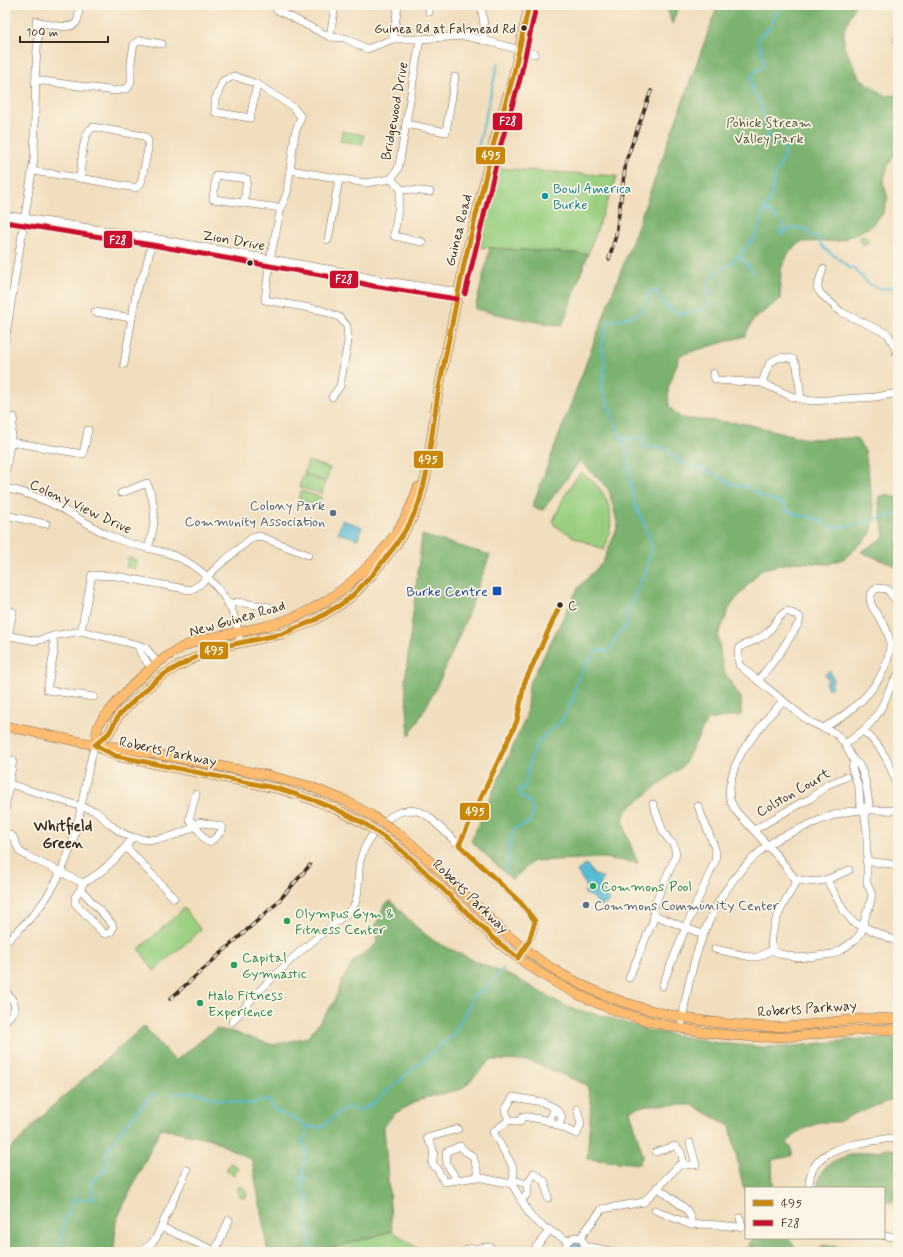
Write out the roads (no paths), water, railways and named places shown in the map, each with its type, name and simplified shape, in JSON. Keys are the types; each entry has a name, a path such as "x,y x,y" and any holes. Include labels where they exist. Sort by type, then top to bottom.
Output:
{"main road":[{"name":"Guinea Road","path":"427,464 438,394 458,292 492,149 506,103 529,5"},
{"name":"New Guinea Road","path":"95,745 109,733 119,715 160,677 198,656 225,646 282,634 301,626 329,612 352,596 373,574 395,546 410,523 416,502 421,474 427,464"},
{"name":"New Guinea Road","path":"95,745 98,727 103,720 120,699 155,666 170,655 194,643 222,635 278,623 324,602 347,586 377,556 416,502"},
{"path":"5,726 95,745"},
{"name":"Roberts Parkway","path":"95,745 126,748 267,775 309,786 346,801 371,815 402,836 504,932 525,949 564,976 612,998 659,1014 751,1026 777,1027 851,1019 898,1019"},
{"name":"Roberts Parkway","path":"95,745 116,756 280,789 338,810 365,824 394,844 417,864 493,938 518,958 569,991 601,1006 638,1019 681,1029 711,1033 776,1038 861,1030 898,1030"}],"street":[{"path":"5,341 34,159 38,33 36,22 60,27 73,26 77,22 79,5"},
{"path":"272,5 277,10 330,37 345,38 367,49 392,40 464,36 535,54"},
{"path":"330,37 335,5"},
{"path":"392,40 398,5"},
{"path":"481,5 484,25 483,40"},
{"name":"Bridgewood Drive","path":"290,170 366,183 391,179 398,169 400,160 420,39"},
{"path":"36,80 115,91 121,90 128,88 131,82 131,62 134,44 140,40 162,44"},
{"path":"257,84 250,118 215,112 215,100 223,81 234,76 257,84 293,107 301,117 295,133 287,193 281,208 270,259 265,300 321,310 339,317 347,326 348,341 340,386 332,397"},
{"path":"406,124 446,132 455,77"},
{"path":"32,171 136,188 141,184 148,149 148,141 144,136 133,133 93,127 85,136 80,178"},
{"path":"244,203 247,179 216,175 212,199 281,208"},
{"path":"328,240 339,179"},
{"path":"391,179 401,189 430,192"},
{"path":"401,189 394,236 422,242"},
{"name":"Zion Drive","path":"5,215 153,238 344,272 374,279 458,292"},
{"path":"124,364 137,288 145,271 153,238"},
{"path":"823,269 817,288 821,294 841,312 888,334 895,348 898,361"},
{"path":"95,312 132,318"},
{"path":"762,383 767,366 772,361 787,357 793,359 797,366 801,399"},
{"path":"713,373 715,379 718,380 762,383 793,397 811,401 876,397 898,393"},
{"path":"5,476 8,441 14,418"},
{"path":"8,441 83,454 88,430"},
{"path":"121,493 147,483 152,496 155,519 148,548"},
{"name":"Colony View Drive","path":"5,488 28,494 49,502 114,538 169,554 180,559 207,577 223,594 236,620 240,642"},
{"path":"5,515 46,524"},
{"path":"81,631 92,575 116,576 190,590 198,587 207,577 253,537 259,536 308,556"},
{"path":"824,728 854,708 862,700 879,677 887,660 890,648 889,635 870,602 872,593 878,588 887,589 898,603"},
{"path":"229,605 237,602 269,607"},
{"path":"5,610 13,612 7,635 36,641 81,631 146,648 155,666"},
{"path":"758,680 799,623 800,617 787,610 782,613 768,632 760,638 740,648 738,653 740,665 783,701 811,723 834,733 845,744 854,760 859,764 867,788 869,804 864,810 867,832 867,883 872,895 861,933 855,940 833,954 800,958 780,954 772,950 770,942 771,934 780,911 798,879"},
{"path":"53,636 54,652 47,690 94,697"},
{"path":"845,744 863,731 878,714 891,685 898,675"},
{"path":"783,701 769,716 743,750 732,776 729,789 730,800 735,810 754,830 795,879 819,882 849,870"},
{"path":"863,731 880,747 889,762 898,787"},
{"name":"New Guinea Road","path":"5,943 38,909 48,896 61,872 74,836 95,745"},
{"path":"5,810 13,760"},
{"name":"Colston Court","path":"754,830 810,799 827,786 846,777"},
{"path":"10,784 95,811 104,817 111,825 132,838 145,840 171,836 196,826 189,820 196,794"},
{"path":"630,978 653,921 654,915 652,908 676,855 674,845 663,831 653,804"},
{"path":"662,986 715,861 716,853 698,806"},
{"path":"232,1022 257,993 296,955 352,909 356,901 359,866 365,847 381,825 401,811 414,810 428,816 521,903 535,921 534,930 525,949 518,958"},
{"path":"681,1029 689,981 702,934 720,899 752,859 766,846 778,839 819,820 838,814 864,810 898,810"},
{"path":"5,832 13,837 20,852 83,883"},
{"path":"80,890 112,924 113,927 111,932 106,934 103,932 75,903 75,897 83,883 92,878 126,847 132,838"},
{"path":"126,847 174,898"},
{"path":"866,861 898,865"},
{"path":"827,880 844,911 853,922 898,942"},
{"path":"654,915 702,934"},
{"path":"715,949 751,957 758,957 772,950"},
{"path":"5,990 14,1002 15,1007 14,1012 5,1021"},
{"path":"509,1120 505,1110 513,1097 542,1102 555,1108 562,1117 559,1126"},
{"path":"548,1122 555,1108"},
{"path":"568,1241 531,1216 521,1201 513,1182 514,1175 512,1165 493,1132 509,1120 520,1122 523,1116 548,1122 577,1134 581,1124 577,1109"},
{"path":"458,1130 427,1138 433,1146 434,1156 432,1164 437,1168 444,1182 479,1177 527,1184"},
{"path":"809,1187 812,1170 819,1160 829,1152 842,1147 884,1139 892,1138 898,1140"},
{"path":"580,1238 602,1209 644,1202 679,1164 696,1165 690,1143"},
{"path":"457,1180 447,1164 446,1152 460,1146 473,1156 479,1177"},
{"path":"656,1152 675,1146 681,1152 684,1165"},
{"path":"139,1252 150,1245 156,1238 186,1170"},
{"path":"521,1201 528,1193 527,1184 534,1173 545,1182 548,1198"},
{"path":"658,1187 686,1209 691,1218 691,1225"},
{"path":"655,1210 691,1225 707,1224 739,1227 742,1226 740,1218"},
{"path":"161,1227 215,1251 229,1220"},
{"path":"532,1252 550,1230"},
{"path":"885,1236 898,1237"},
{"path":"568,1252 566,1245 568,1241 574,1237 580,1238 584,1242 584,1250 591,1247 614,1252"},
{"path":"465,1252 468,1249 490,1247 494,1252"}],"water":[{"path":"342,520 362,527 358,539 338,533"},
{"path":"830,671 834,680 832,681 832,687 828,689 825,683 828,682 828,680 825,674"},
{"name":"Commons Pool","path":"587,864 593,874 603,878 600,885 610,901 600,907 594,898 584,893 587,887 577,871"},
{"path":"573,1242 577,1242 580,1247 577,1252 573,1252 570,1249 570,1245"}],"waterway":[{"path":"506,872 512,833 515,828 530,821 534,811 530,802 521,796 520,789 525,787 532,754 543,736 554,729 564,717 573,701 575,686 584,667 597,650 607,651 612,648 615,638 626,627 628,623 625,616 646,571 652,545 644,523 635,505 627,453 602,389 605,365 602,344 608,322 633,316 641,311 645,305 648,295 652,290 656,290 667,308 677,313 690,313 706,306 711,301 709,296 709,281 711,276 735,260 756,236 765,208 772,195 775,176 785,154 784,145 768,138 761,104 752,88 751,79 754,73 762,67 764,63 759,37 771,26 781,5"},
{"path":"475,160 498,63"},
{"path":"765,208 778,219"},
{"path":"783,223 783,228 779,231 781,234 783,235 790,228 807,229 811,236 818,236 819,241 826,250 849,268 854,268 868,283 879,288 893,288 898,294"},
{"path":"739,256 753,272"},
{"path":"621,438 636,439 639,436 643,436 643,446 646,448 654,446 664,448 679,462 710,472 731,484 746,487 767,499 783,504 788,511 797,515 810,517 833,528 862,523 894,514 898,516"},
{"path":"304,1126 322,1128 329,1120 348,1106 357,1111 371,1105 455,1033 474,995 484,990 503,968"},
{"path":"171,1094 195,1092 211,1098 252,1104 263,1100 269,1101 273,1108 278,1112 295,1119 304,1125 307,1130 307,1137 303,1139 307,1152 303,1169 302,1189 308,1196 307,1216 312,1251"},
{"path":"57,1252 63,1233 64,1222 74,1199 85,1200 94,1198 90,1183 106,1169 107,1150 117,1135 151,1095 157,1094"},
{"path":"299,1177 307,1178"}],"railway":[{"path":"609,259 616,235 626,161 651,91"},
{"path":"170,999 276,904 310,865"}],"place":[{"name":"Guinea Rd at Falmead Rd","path":"524,28"},
{"name":"Bowl America Burke","path":"545,196"},
{"name":"Colony Park Community Association","path":"333,513"},
{"name":"Burke Centre","path":"497,591"},
{"name":"C","path":"560,605"},
{"name":"Commons Pool","path":"593,886"},
{"name":"Commons Community Center","path":"586,905"},
{"name":"Olympus Gym & Fitness Center","path":"287,921"},
{"name":"Capital Gymnastic","path":"234,965"},
{"name":"Halo Fitness Experience","path":"200,1003"}],"district":[{"name":"Whitfield Green","path":"63,834"}],"park label":[{"name":"Pohick Stream Valley Park","path":"769,130"}]}
